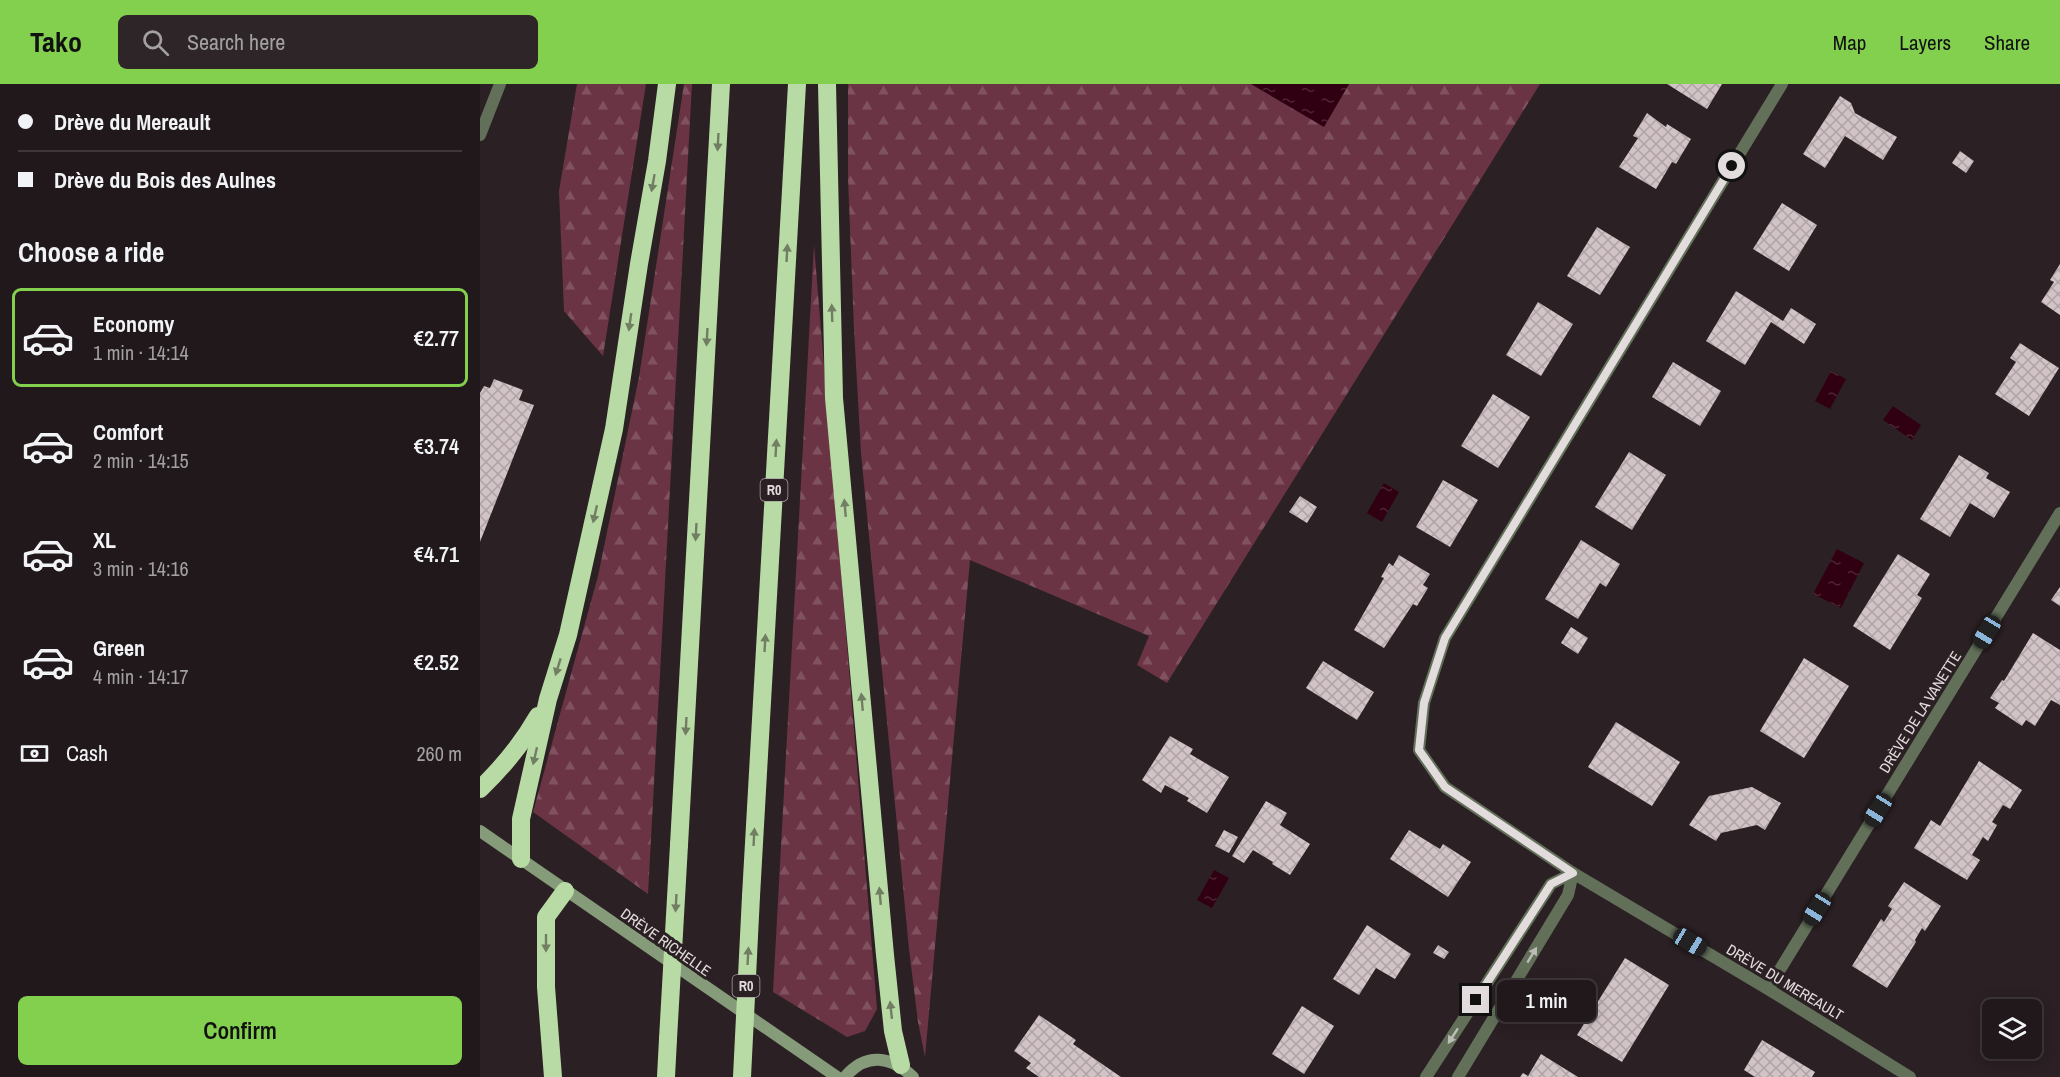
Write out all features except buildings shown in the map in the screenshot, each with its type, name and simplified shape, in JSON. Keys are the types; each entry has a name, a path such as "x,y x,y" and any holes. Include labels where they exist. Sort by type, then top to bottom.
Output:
{"highway":[{"path":"522,860 521,819 548,699 568,635 614,429 667,84"},
{"path":"666,1077 721,84"},
{"name":"R0","path":"742,1077 797,84"},
{"path":"826,84 834,398 893,1030 907,1071"},
{"path":"480,789 506,764 548,699"},
{"path":"553,1077 546,987 546,917 565,891"}],"main road":[{"name":"DRÈVE RICHELLE","path":"480,831 837,1077"},
{"path":"845,1077 853,1068 868,1061 885,1060 907,1071"}],"street":[{"path":"480,135 500,84"},
{"name":"DRÈVE DU MEREAULT","path":"1782,84 1445,638 1424,703 1419,750 1445,787 1573,873 1768,988 1910,1077"},
{"name":"DRÈVE DE LA VANETTE","path":"1768,988 2060,513"},
{"path":"1426,1077 1551,884 1573,873"},
{"path":"1458,1077 1568,895 1573,873"}],"green space":[{"path":"577,84 646,84 603,356 564,311 559,191"},
{"path":"684,84 692,84 648,894 533,812 598,576 639,377"},
{"path":"848,84 1251,84 1324,126 1349,84 1540,84 1167,683 1137,665 1149,636 970,560 925,1057 909,949 861,453 848,178"},
{"path":"814,245 877,1009 865,1031 847,1037 773,992"}],"water":[{"path":"1251,84 1349,84 1324,127"},
{"path":"1831,371 1846,379 1830,409 1815,401"},
{"path":"1893,406 1921,425 1912,440 1883,420"},
{"path":"1384,483 1399,492 1382,522 1367,513"},
{"path":"1837,549 1864,563 1841,608 1813,594"},
{"path":"1214,870 1229,878 1212,908 1197,900"}],"route":[{"path":"1476,1000 1551,884 1573,873 1445,787 1419,750 1424,703 1445,638 1732,166"}]}
